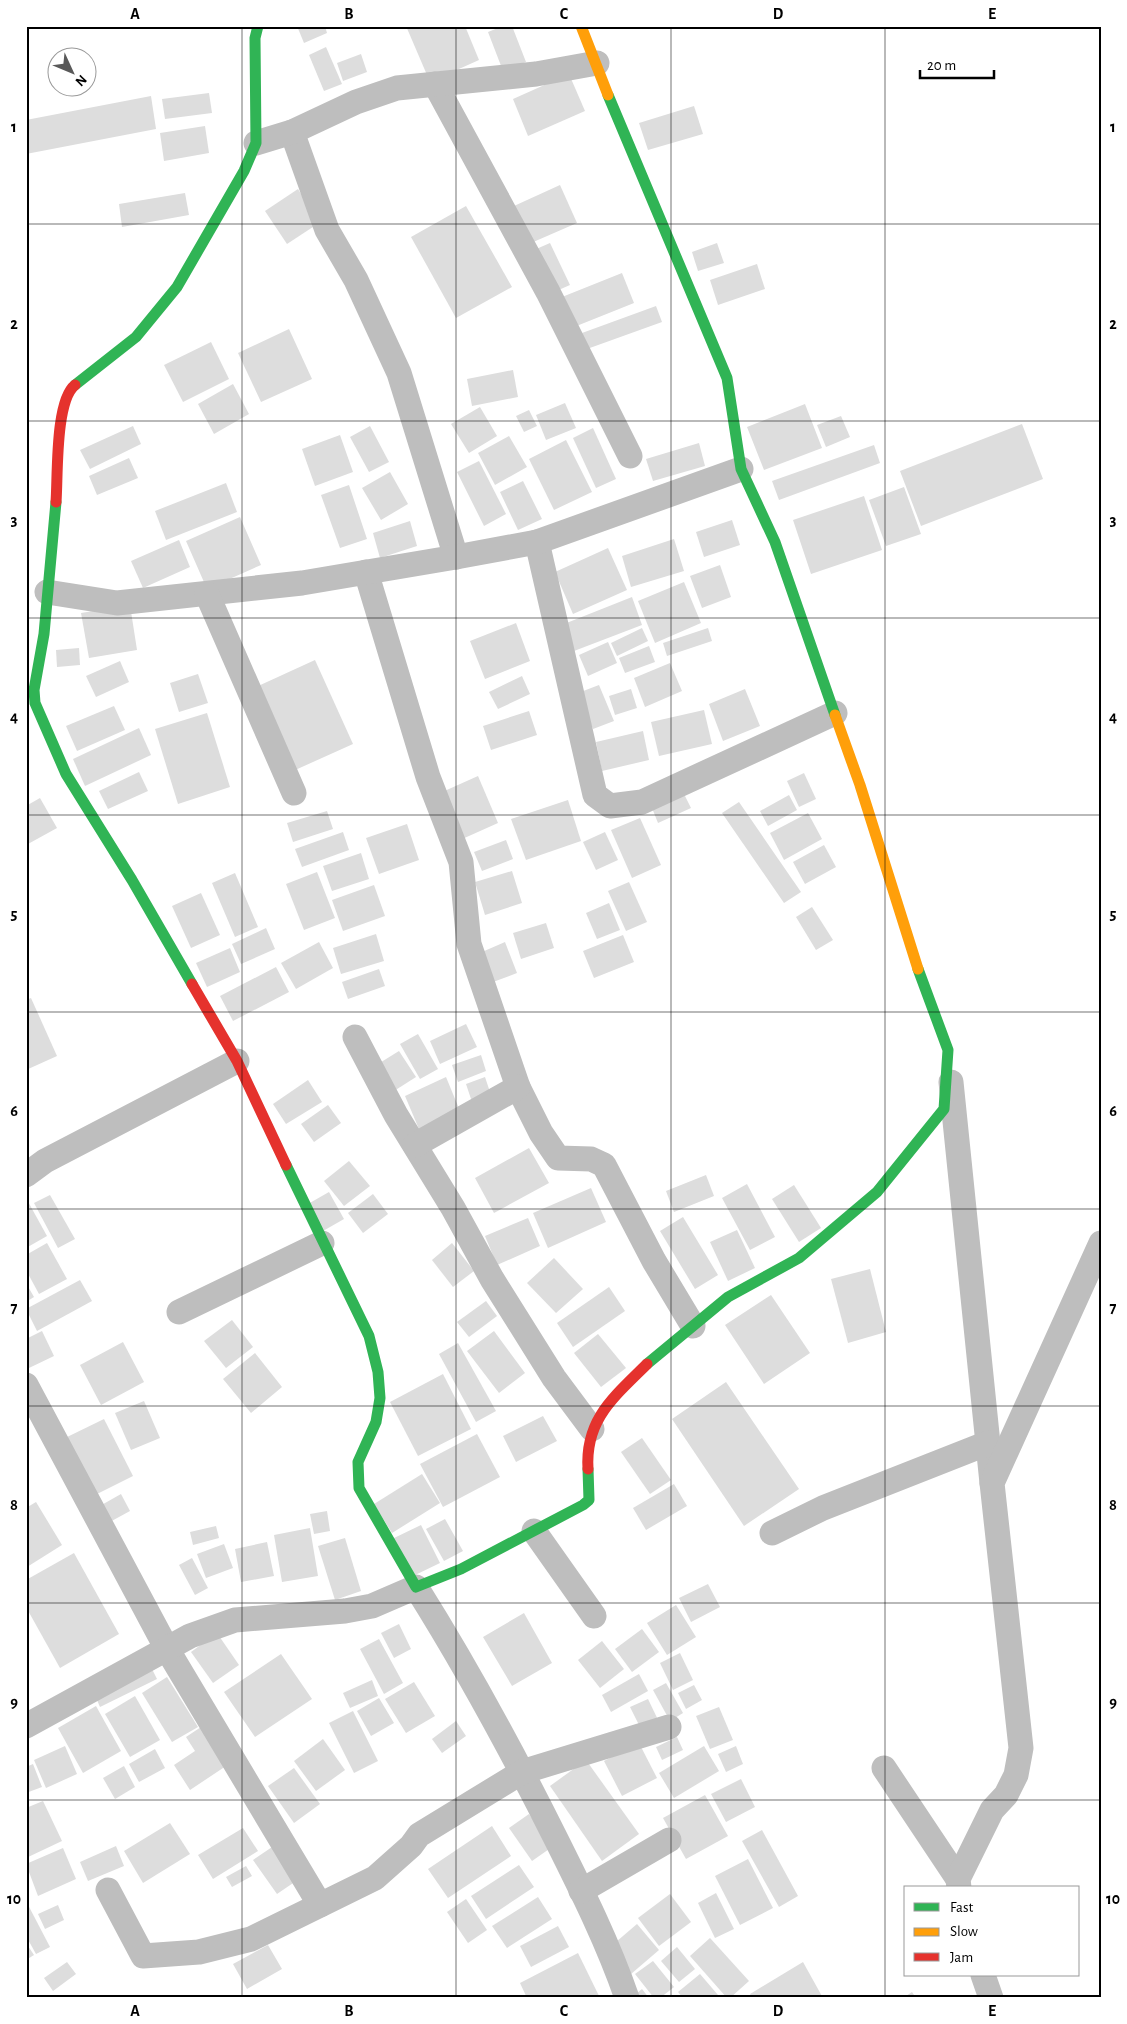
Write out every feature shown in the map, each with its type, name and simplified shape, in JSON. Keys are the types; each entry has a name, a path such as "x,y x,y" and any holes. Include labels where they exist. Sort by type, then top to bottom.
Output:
{"street":[{"path":"258,26 255,38 256,143 244,171 177,287 136,337 69,390 62,413 52,555 44,634 30,709 66,774 132,880 237,1061 322,1243 370,1336 378,1372 380,1398 376,1422 358,1462 359,1488 416,1588 440,1625 522,1772 582,1891 617,1969 627,1998"},
{"path":"581,26 597,63 615,115 675,250 727,378 741,469 775,542 860,786 915,962 948,1050 1021,1748 1016,1775 1006,1795 992,1810 959,1883"},
{"path":"256,143 292,132 356,102 396,88 536,74 597,63"},
{"path":"435,84 548,292 630,456"},
{"path":"292,132 327,230 356,280 399,373 456,557"},
{"path":"47,592 118,603 302,583 456,557 536,542 741,469"},
{"path":"536,542 595,795 610,806 642,802 835,713"},
{"path":"366,572 428,778 461,862 469,944 518,1087 541,1133 558,1158 591,1159 604,1164 654,1261 693,1326"},
{"path":"207,594 294,793"},
{"path":"355,1037 396,1115 453,1208 492,1279 554,1378 592,1429"},
{"path":"26,1726 190,1636 235,1620 345,1611 372,1606 461,1568 573,1512 588,1500 590,1491 587,1450 592,1429 614,1396 652,1360 728,1297 799,1258 877,1192 944,1108 948,1050"},
{"path":"26,1175 45,1161 237,1061"},
{"path":"415,1144 518,1087"},
{"path":"179,1312 322,1243"},
{"path":"992,1483 1101,1243"},
{"path":"26,1385 167,1650 320,1905"},
{"path":"772,1533 824,1508 988,1443"},
{"path":"534,1531 594,1616"},
{"path":"108,1890 143,1956 199,1952 251,1939 375,1878 411,1846 419,1835 522,1772 669,1727"},
{"path":"884,1768 959,1883"},
{"path":"582,1891 669,1840"},
{"path":"983,1976 990,1998"}],"building":[{"path":"297,26 325,26 327,33 304,43"},
{"path":"406,26 465,26 479,60 430,82"},
{"path":"503,26 512,26 526,62 503,71 488,32"},
{"path":"326,47 342,84 324,91 309,55"},
{"path":"361,54 367,72 343,81 337,63"},
{"path":"569,74 585,111 528,136 513,99"},
{"path":"209,93 212,113 165,119 162,99"},
{"path":"151,96 156,129 26,154 26,120"},
{"path":"694,106 703,134 648,150 639,123"},
{"path":"205,126 209,153 164,161 160,133"},
{"path":"560,185 577,223 531,243 514,206"},
{"path":"298,189 319,223 287,244 265,211"},
{"path":"185,193 189,215 122,227 119,204"},
{"path":"466,206 512,287 456,318 411,237"},
{"path":"550,243 570,285 554,292 534,250"},
{"path":"717,243 724,263 698,271 692,252"},
{"path":"757,264 765,289 718,305 710,280"},
{"path":"622,273 634,303 574,327 562,297"},
{"path":"656,306 662,322 587,349 582,333"},
{"path":"289,329 312,379 261,402 238,353"},
{"path":"211,342 229,379 183,402 164,365"},
{"path":"513,370 518,397 472,406 467,379"},
{"path":"233,384 249,414 214,434 198,404"},
{"path":"565,403 576,428 546,440 536,415"},
{"path":"805,404 822,448 764,470 747,427"},
{"path":"480,407 497,436 469,453 451,424"},
{"path":"529,410 537,426 524,432 516,416"},
{"path":"841,416 850,437 826,447 817,425"},
{"path":"1022,424 1043,479 921,526 900,471"},
{"path":"133,426 141,444 90,469 80,450"},
{"path":"370,426 389,462 369,472 350,437"},
{"path":"593,428 616,479 596,488 573,438"},
{"path":"340,435 353,472 315,486 302,449"},
{"path":"509,436 527,467 495,485 478,453"},
{"path":"566,440 592,492 554,510 529,459"},
{"path":"699,443 705,466 653,481 646,459"},
{"path":"874,445 880,463 779,500 772,481"},
{"path":"129,458 138,478 97,495 89,476"},
{"path":"479,461 506,514 484,526 457,472"},
{"path":"390,472 408,504 381,520 362,488"},
{"path":"523,481 542,519 518,530 500,492"},
{"path":"226,483 237,512 166,540 155,511"},
{"path":"349,485 367,539 340,548 321,495"},
{"path":"904,487 921,534 886,546 869,500"},
{"path":"864,496 882,550 811,574 793,520"},
{"path":"240,517 261,565 207,589 186,541"},
{"path":"732,520 740,545 704,557 696,532"},
{"path":"410,521 417,546 380,558 373,533"},
{"path":"674,539 684,571 631,587 622,556"},
{"path":"179,540 190,567 143,588 131,561"},
{"path":"608,548 627,590 573,614 555,572"},
{"path":"720,565 731,597 702,608 690,576"},
{"path":"684,582 701,623 655,643 638,601"},
{"path":"632,597 642,625 574,651 564,624"},
{"path":"130,605 137,650 89,658 81,613"},
{"path":"516,623 530,661 485,679 470,641"},
{"path":"642,628 648,641 617,656 611,643"},
{"path":"708,628 712,641 667,656 663,643"},
{"path":"608,642 617,663 588,676 579,655"},
{"path":"649,646 655,662 625,673 619,658"},
{"path":"79,648 80,665 57,667 56,650"},
{"path":"315,660 353,744 293,771 256,687"},
{"path":"120,661 129,682 96,697 86,676"},
{"path":"670,663 682,691 645,707 634,678"},
{"path":"198,674 208,703 179,712 170,683"},
{"path":"522,676 530,694 498,709 489,692"},
{"path":"599,685 614,721 593,729 578,693"},
{"path":"631,689 637,708 615,715 609,696"},
{"path":"745,689 760,726 723,741 709,704"},
{"path":"114,706 125,730 77,751 66,726"},
{"path":"704,710 712,744 659,756 651,722"},
{"path":"529,711 537,735 491,750 483,726"},
{"path":"207,713 230,787 178,804 155,729"},
{"path":"139,728 151,755 85,786 73,759"},
{"path":"643,731 649,760 602,771 596,742"},
{"path":"139,772 148,791 108,809 99,791"},
{"path":"804,773 816,799 799,807 787,781"},
{"path":"478,776 498,823 460,840 440,793"},
{"path":"684,794 691,808 658,823 652,808"},
{"path":"789,795 797,810 768,826 760,811"},
{"path":"40,798 57,828 28,844 26,806"},
{"path":"568,800 581,841 526,860 511,819"},
{"path":"739,802 801,892 784,903 722,813"},
{"path":"327,811 333,829 293,842 287,823"},
{"path":"808,813 822,839 784,860 770,833"},
{"path":"640,818 661,865 632,878 611,830"},
{"path":"407,824 419,860 379,874 366,838"},
{"path":"343,832 349,850 302,867 295,849"},
{"path":"605,832 618,860 596,870 583,842"},
{"path":"506,840 513,859 482,871 474,852"},
{"path":"824,845 836,867 805,884 793,862"},
{"path":"361,853 369,879 332,891 323,866"},
{"path":"512,871 522,903 485,915 475,882"},
{"path":"317,872 335,918 304,930 286,884"},
{"path":"235,873 258,927 235,937 212,883"},
{"path":"629,882 647,922 626,931 608,891"},
{"path":"374,885 385,916 343,931 332,900"},
{"path":"201,893 220,935 191,948 172,906"},
{"path":"609,903 620,930 597,939 586,913"},
{"path":"812,907 833,940 816,950 796,917"},
{"path":"546,923 554,948 521,959 513,933"},
{"path":"266,928 275,949 241,964 232,944"},
{"path":"376,934 384,961 341,974 333,948"},
{"path":"623,935 634,962 594,978 583,951"},
{"path":"319,942 333,968 296,989 281,963"},
{"path":"505,942 517,973 493,982 482,952"},
{"path":"230,948 240,972 207,987 196,963"},
{"path":"276,967 289,992 233,1021 220,996"},
{"path":"379,969 385,986 348,999 342,982"},
{"path":"31,998 57,1056 26,1070 26,1000"},
{"path":"466,1024 477,1047 440,1064 430,1041"},
{"path":"418,1034 438,1069 420,1079 400,1044"},
{"path":"399,1051 416,1077 394,1091 378,1064"},
{"path":"481,1055 486,1071 458,1082 452,1065"},
{"path":"446,1077 460,1111 419,1129 405,1096"},
{"path":"485,1077 492,1098 473,1105 466,1084"},
{"path":"308,1080 322,1102 286,1124 273,1104"},
{"path":"328,1105 341,1123 314,1142 301,1124"},
{"path":"529,1148 549,1183 494,1213 475,1178"},
{"path":"349,1161 370,1186 344,1206 324,1181"},
{"path":"706,1175 714,1196 674,1212 666,1191"},
{"path":"747,1184 775,1237 750,1250 722,1198"},
{"path":"794,1185 821,1228 799,1242 772,1199"},
{"path":"591,1188 606,1222 548,1248 533,1213"},
{"path":"329,1192 344,1219 323,1231 308,1204"},
{"path":"373,1194 388,1214 363,1233 348,1213"},
{"path":"50,1195 75,1239 58,1248 34,1203"},
{"path":"26,1198 47,1236 26,1248"},
{"path":"683,1217 718,1275 695,1289 660,1231"},
{"path":"528,1218 540,1246 497,1265 485,1236"},
{"path":"737,1230 755,1268 728,1281 710,1242"},
{"path":"47,1243 67,1279 39,1294 26,1270 26,1255"},
{"path":"452,1243 474,1271 453,1287 432,1260"},
{"path":"554,1258 583,1289 556,1313 527,1283"},
{"path":"870,1269 886,1332 848,1343 831,1279"},
{"path":"80,1280 92,1301 37,1331 26,1309"},
{"path":"26,1283 34,1297 26,1302"},
{"path":"609,1287 625,1311 573,1347 557,1323"},
{"path":"771,1295 810,1353 764,1384 725,1325"},
{"path":"486,1301 497,1316 469,1337 457,1322"},
{"path":"232,1320 253,1347 226,1368 204,1341"},
{"path":"42,1331 54,1356 29,1368 26,1362 26,1339"},
{"path":"494,1331 525,1373 499,1393 467,1351"},
{"path":"598,1334 626,1368 601,1387 574,1353"},
{"path":"123,1342 144,1382 101,1405 80,1365"},
{"path":"458,1343 496,1411 476,1422 439,1354"},
{"path":"255,1353 282,1387 251,1413 223,1379"},
{"path":"443,1374 471,1429 418,1456 390,1402"},
{"path":"726,1382 799,1489 744,1526 672,1419"},
{"path":"144,1401 160,1438 131,1450 115,1413"},
{"path":"543,1416 557,1441 516,1462 503,1436"},
{"path":"104,1419 133,1476 91,1497 63,1439"},
{"path":"477,1434 500,1477 443,1507 420,1464"},
{"path":"642,1438 671,1480 650,1494 621,1452"},
{"path":"422,1474 440,1503 392,1533 374,1504"},
{"path":"674,1484 687,1506 646,1530 633,1508"},
{"path":"121,1494 130,1511 108,1523 98,1507"},
{"path":"36,1502 62,1545 27,1567 26,1508"},
{"path":"327,1511 330,1531 314,1534 310,1514"},
{"path":"445,1519 463,1551 444,1561 426,1529"},
{"path":"421,1525 440,1563 411,1577 392,1539"},
{"path":"216,1526 219,1538 193,1545 190,1532"},
{"path":"310,1528 318,1576 282,1582 274,1535"},
{"path":"345,1538 361,1591 335,1600 318,1546"},
{"path":"267,1542 274,1576 241,1582 235,1549"},
{"path":"224,1544 233,1568 206,1578 197,1554"},
{"path":"74,1553 119,1634 60,1668 26,1607 26,1580"},
{"path":"192,1558 208,1588 195,1595 179,1565"},
{"path":"708,1584 720,1607 691,1622 679,1598"},
{"path":"676,1605 696,1637 667,1655 647,1623"},
{"path":"524,1613 552,1663 512,1686 483,1637"},
{"path":"399,1624 411,1649 394,1658 381,1633"},
{"path":"642,1629 659,1652 632,1672 615,1649"},
{"path":"217,1633 239,1665 213,1683 191,1652"},
{"path":"379,1639 403,1683 384,1694 360,1649"},
{"path":"602,1641 624,1669 600,1688 578,1660"},
{"path":"680,1653 693,1680 673,1690 660,1663"},
{"path":"281,1654 312,1699 255,1737 224,1692"},
{"path":"150,1665 157,1679 100,1707 94,1693"},
{"path":"639,1674 648,1691 611,1712 602,1695"},
{"path":"167,1677 198,1727 172,1742 142,1693"},
{"path":"372,1680 378,1696 350,1708 343,1693"},
{"path":"414,1682 435,1716 406,1733 385,1699"},
{"path":"666,1683 683,1713 670,1721 653,1690"},
{"path":"694,1685 702,1700 686,1709 678,1693"},
{"path":"135,1696 160,1740 130,1757 105,1714"},
{"path":"379,1698 394,1723 371,1736 357,1711"},
{"path":"648,1699 660,1724 643,1733 630,1707"},
{"path":"96,1706 121,1751 83,1773 58,1728"},
{"path":"719,1707 733,1740 710,1749 696,1716"},
{"path":"353,1711 378,1761 354,1773 329,1723"},
{"path":"456,1721 466,1736 442,1753 432,1739"},
{"path":"201,1727 226,1766 190,1790 174,1765 195,1751 186,1737"},
{"path":"677,1737 683,1750 662,1760 656,1747"},
{"path":"323,1739 345,1770 316,1791 294,1761"},
{"path":"639,1743 657,1778 622,1796 604,1761"},
{"path":"65,1746 77,1774 46,1788 34,1760"},
{"path":"704,1746 719,1771 674,1798 659,1773"},
{"path":"736,1746 743,1764 726,1772 718,1754"},
{"path":"155,1749 165,1768 139,1782 129,1764"},
{"path":"586,1760 639,1834 602,1861 550,1786"},
{"path":"33,1764 42,1787 26,1793 26,1767"},
{"path":"124,1766 135,1787 115,1799 103,1778"},
{"path":"294,1768 320,1804 294,1823 268,1786"},
{"path":"741,1779 755,1807 726,1822 711,1794"},
{"path":"705,1795 728,1836 686,1859 663,1818"},
{"path":"43,1801 62,1841 26,1858 26,1808"},
{"path":"529,1814 552,1847 532,1861 509,1828"},
{"path":"170,1823 190,1854 143,1883 124,1851"},
{"path":"492,1826 511,1856 448,1898 428,1869"},
{"path":"243,1828 258,1851 213,1879 198,1855"},
{"path":"762,1830 798,1896 779,1907 742,1841"},
{"path":"275,1845 299,1879 277,1894 253,1860"},
{"path":"116,1846 124,1866 88,1881 80,1862"},
{"path":"63,1848 76,1879 38,1896 26,1864"},
{"path":"748,1859 773,1908 740,1925 715,1876"},
{"path":"519,1865 534,1887 486,1919 471,1896"},
{"path":"246,1866 252,1876 232,1887 226,1877"},
{"path":"716,1893 734,1929 715,1938 698,1903"},
{"path":"670,1894 691,1922 659,1946 638,1918"},
{"path":"538,1897 552,1919 507,1948 492,1926"},
{"path":"466,1899 487,1930 468,1943 447,1912"},
{"path":"26,1901 50,1947 36,1954 26,1936"},
{"path":"58,1905 64,1920 45,1929 38,1914"},
{"path":"637,1924 659,1950 631,1974 609,1948"},
{"path":"558,1926 569,1947 531,1967 520,1946"},
{"path":"710,1938 749,1981 730,1998 727,1998 690,1956"},
{"path":"26,1943 34,1955 26,1960"},
{"path":"268,1945 282,1969 247,1989 233,1964"},
{"path":"677,1947 695,1969 679,1982 661,1961"},
{"path":"578,1953 600,1998 527,1998 520,1983"},
{"path":"653,1961 674,1987 660,1998 654,1998 635,1974"},
{"path":"67,1962 76,1974 53,1991 44,1978"},
{"path":"803,1962 823,1998 752,1998 750,1994"},
{"path":"700,1974 718,1995 715,1998 683,1998 678,1992"},
{"path":"642,1989 649,1998 631,1998"},
{"path":"912,1992 916,1998 903,1998"}],"traffic: fast":[{"path":"75,385 136,337 177,287 244,171 256,143 255,38 258,26"},
{"path":"608,95 727,378 741,469 775,542 835,715"},
{"path":"56,502 44,634 34,690 35,703 66,774 132,880 192,984"},
{"path":"647,1364 728,1297 799,1258 877,1192 944,1109 948,1050 918,969"},
{"path":"286,1165 369,1336 378,1372 380,1398 376,1422 358,1462 359,1488 416,1587 461,1569 583,1505 589,1500 588,1469"}],"traffic: slow":[{"path":"581,26 608,95"},
{"path":"835,715 860,785 918,969"}],"traffic: jam":[{"path":"56,502 61,422 64,406 75,385"},
{"path":"192,984 237,1061 286,1165"},
{"path":"588,1469 588,1451 591,1436 604,1410 623,1387 647,1364"}]}
